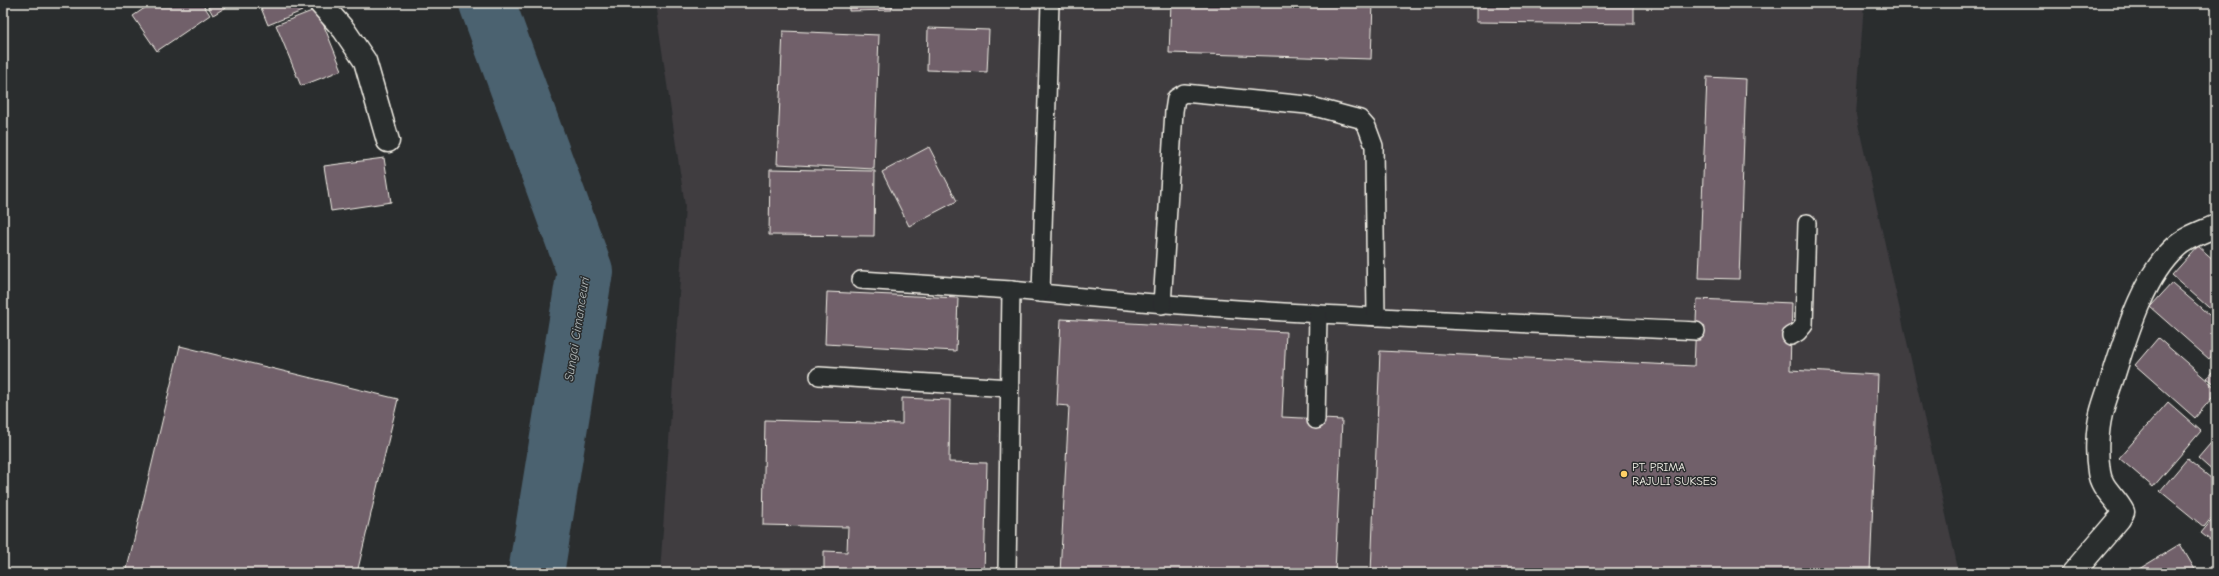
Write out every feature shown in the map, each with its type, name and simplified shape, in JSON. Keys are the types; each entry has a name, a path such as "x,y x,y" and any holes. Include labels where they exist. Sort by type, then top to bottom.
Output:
{"street":[{"path":"320,3 344,30 365,61 388,141"},
{"path":"2073,573 2119,519 2123,512 2120,505 2105,489 2099,472 2098,444 2101,414 2141,298 2165,259 2176,246 2216,226"}],"lane":[{"path":"1041,293 1050,3"},
{"path":"1162,305 1174,111 1176,98 1184,93 1307,106 1360,119 1367,127 1374,146 1376,317"},
{"path":"1791,336 1798,332 1804,325 1807,223"},
{"path":"861,280 1012,290 1162,305 1376,317 1696,331"},
{"path":"1007,573 1012,290"},
{"path":"1316,420 1318,314"},
{"path":"819,376 1010,388"}],"shaded area":[{"path":"655,3 1864,3 1856,115 1959,573 660,573 685,206"}],"building":[{"path":"152,3 202,3 210,15 157,51 133,16"},
{"path":"206,3 233,3 213,15"},
{"path":"259,3 299,3 302,11 268,25"},
{"path":"849,3 892,3 892,10 849,11"},
{"path":"1171,3 1373,3 1371,59 1169,53"},
{"path":"1476,3 1634,3 1634,24 1476,22"},
{"path":"317,9 342,70 301,86 276,25"},
{"path":"928,28 989,30 987,72 927,70"},
{"path":"783,31 879,35 874,169 777,164"},
{"path":"1707,77 1746,79 1739,279 1699,278"},
{"path":"929,147 957,201 909,226 882,172"},
{"path":"384,158 391,202 331,211 324,166"},
{"path":"770,169 875,171 874,236 769,235"},
{"path":"2198,246 2216,262 2216,314 2172,275"},
{"path":"2172,283 2216,321 2216,351 2209,359 2150,307"},
{"path":"827,292 958,298 956,351 825,344"},
{"name":"PT. PRIMA RAJULI SUKSES","path":"1697,299 1792,303 1790,370 1878,375 1870,573 1371,573 1380,351 1694,366"},
{"path":"1061,319 1286,332 1282,417 1342,420 1335,573 1060,573 1069,406 1057,405"},
{"path":"2158,338 2216,388 2216,393 2195,418 2135,365"},
{"path":"180,346 398,399 357,573 126,573"},
{"path":"2216,367 2216,385 2207,378"},
{"path":"902,398 950,400 949,462 987,463 984,573 824,573 824,551 847,552 848,527 763,525 765,420 902,424"},
{"path":"2168,402 2201,431 2153,487 2119,458"},
{"path":"2216,437 2216,474 2198,458"},
{"path":"2187,459 2216,482 2216,512 2204,527 2160,491"},
{"path":"2216,515 2216,545 2201,533"},
{"path":"2180,544 2197,573 2141,573 2139,569"}],"waterway":[{"name":"Sungai Cimanceuri","path":"487,3 585,271 536,573"}],"place":[{"name":"PT. PRIMA RAJULI SUKSES","path":"1624,474"}]}
